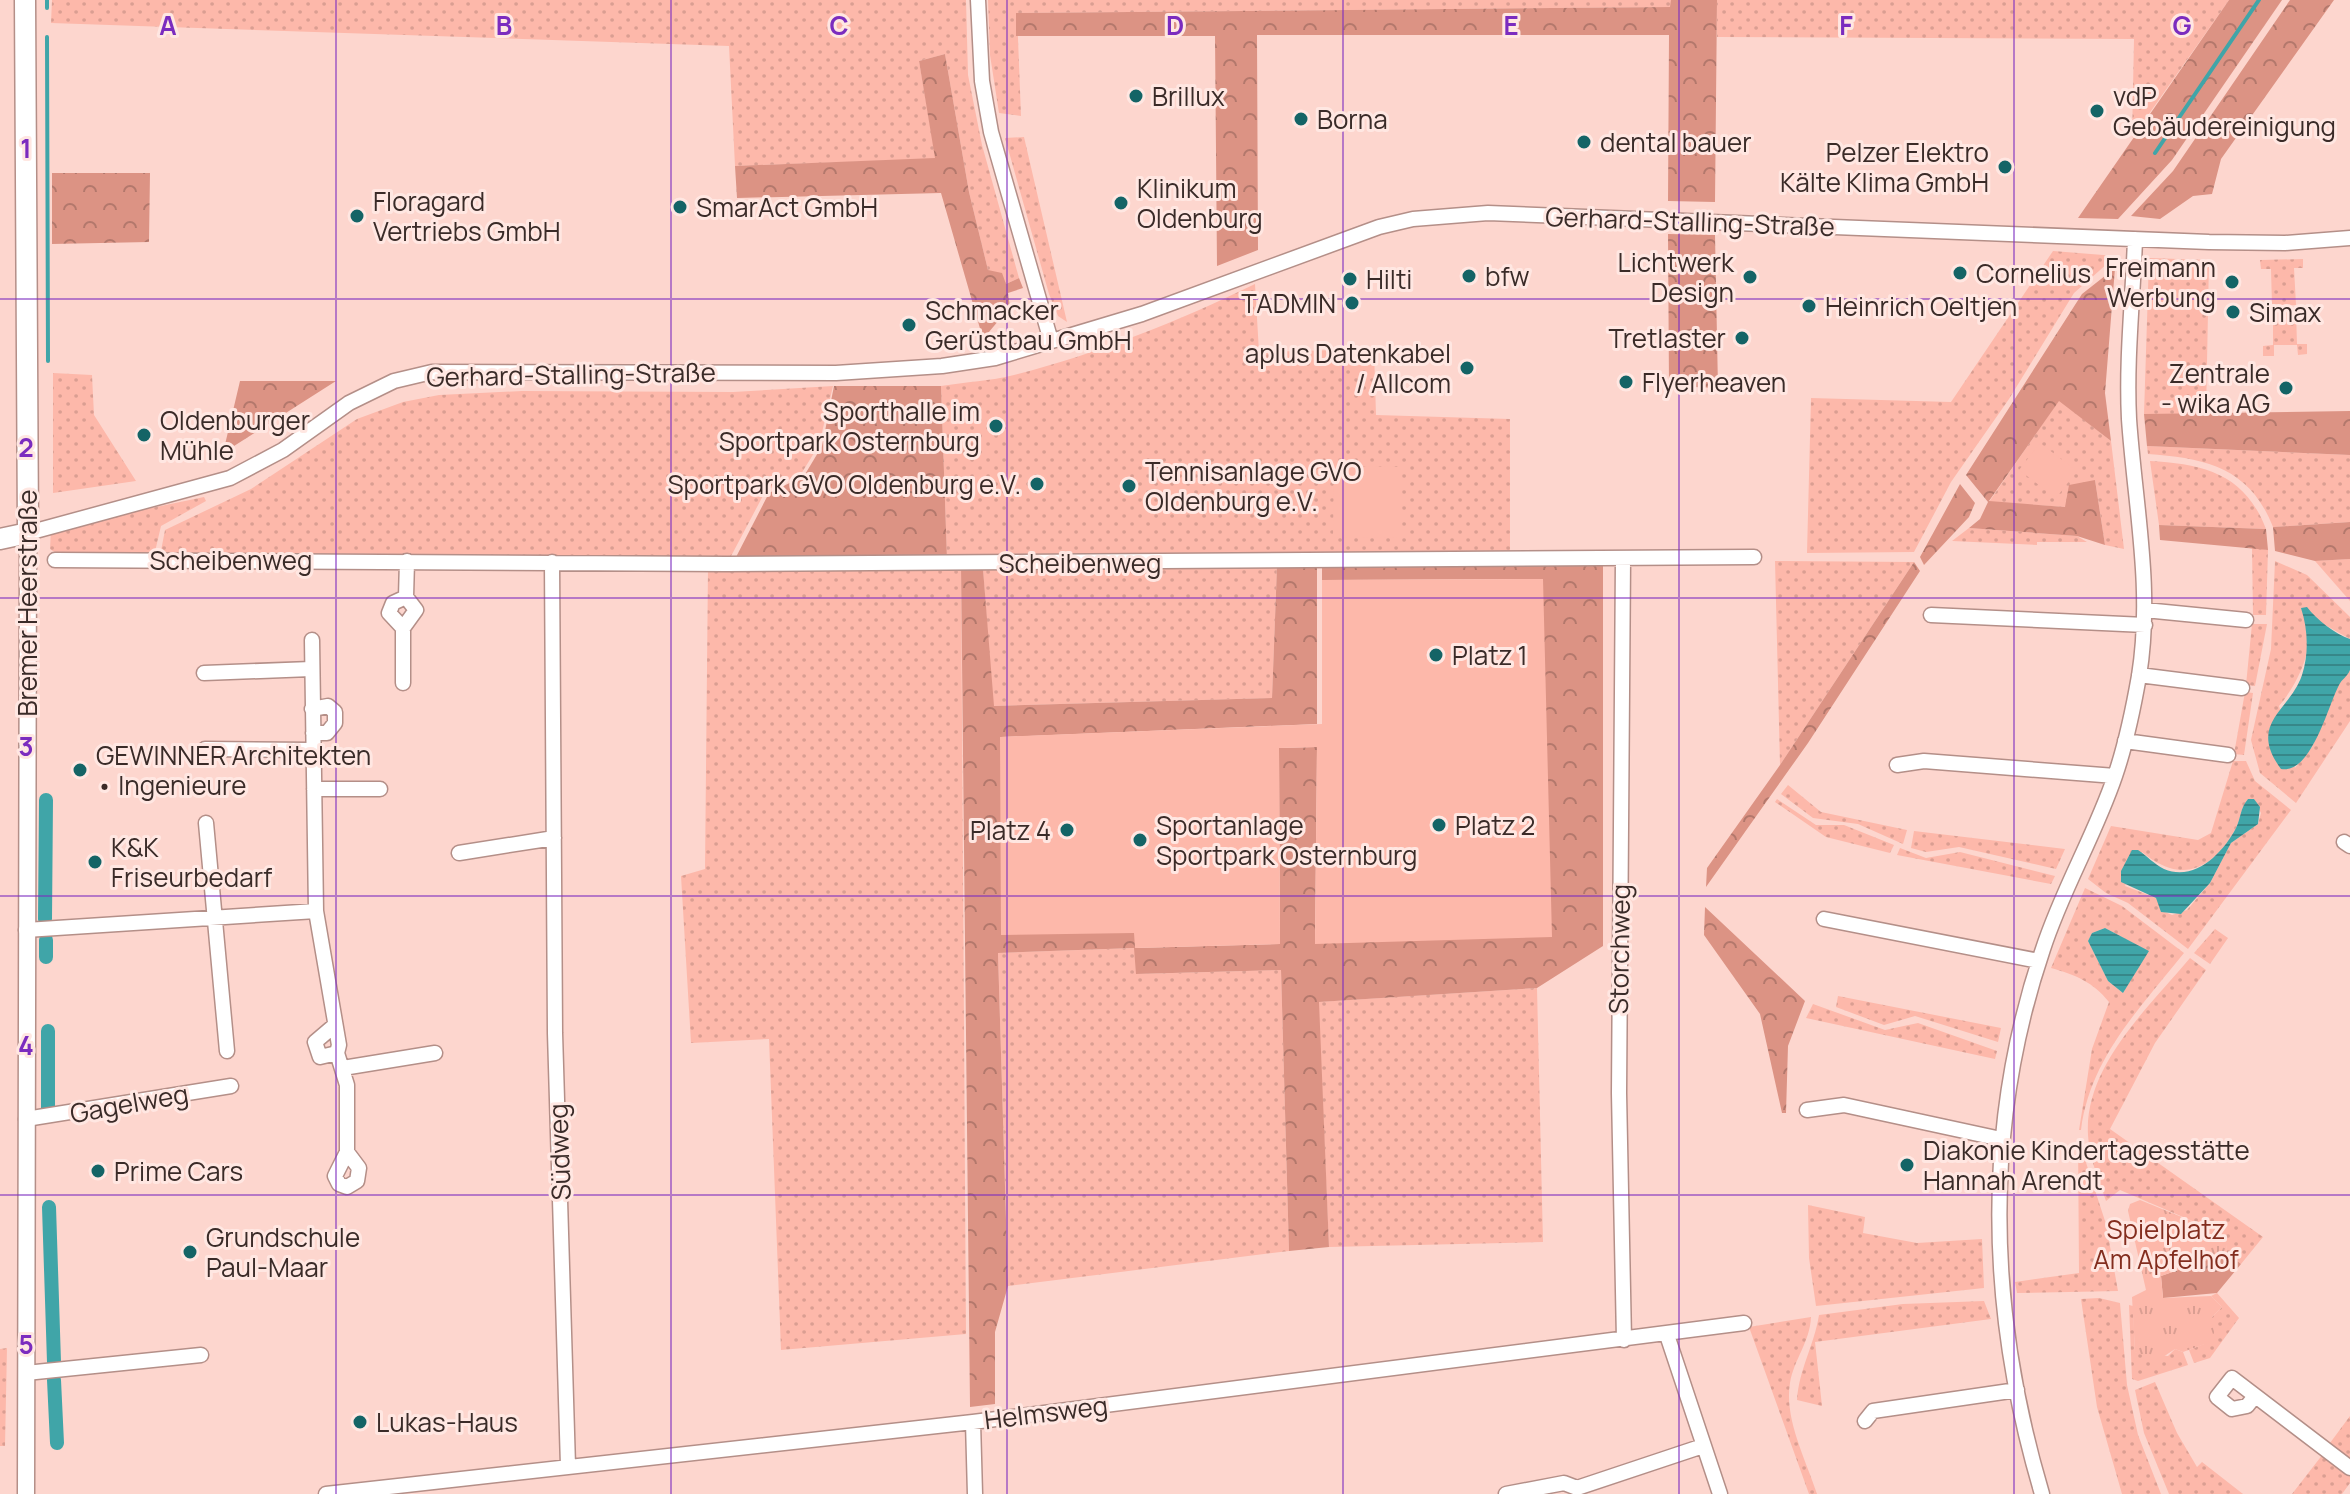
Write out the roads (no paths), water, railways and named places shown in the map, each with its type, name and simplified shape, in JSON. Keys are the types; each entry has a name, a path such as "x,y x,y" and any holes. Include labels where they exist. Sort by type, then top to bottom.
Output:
{"main road":[{"name":"Bremer Heerstraße","path":"25,0 28,533"},
{"path":"0,539 28,533"}],"street":[{"path":"978,0 982,81 991,132 1051,341"},
{"name":"Gerhard-Stalling-Straße","path":"28,533 230,478 283,450 349,403 394,381 432,372 905,370 995,358 1142,314 1343,237 1413,219 1488,213 2135,239 2285,243 2350,238"},
{"path":"2042,1494 2008,1341 1998,1234 2001,1139 2009,1073 2039,961 2115,776 2139,675 2145,618 2144,546 2129,402 2135,239"},
{"name":"Bremer Heerstraße","path":"26,1494 28,533"},
{"name":"Scheibenweg","path":"55,560 552,562 1754,557"},
{"name":"Storchweg","path":"1623,559 1619,1093 1624,1340"},
{"path":"403,683 403,628 389,613 393,603 406,597 407,561"},
{"name":"Südweg","path":"552,562 555,1033 568,1466"},
{"path":"1931,615 2246,620"},
{"path":"312,640 311,750 316,911 337,1053 343,1068 347,1152"},
{"path":"204,673 311,669"},
{"path":"2139,675 2242,688"},
{"path":"312,709 328,706 335,712 335,723 327,733 313,733"},
{"path":"2125,741 2228,755"},
{"path":"205,749 311,750"},
{"path":"1897,765 1924,761 2115,776"},
{"path":"314,789 380,789"},
{"path":"206,823 227,1051"},
{"path":"459,853 554,838"},
{"path":"26,930 316,911"},
{"path":"1824,919 2039,961"},
{"path":"335,1025 315,1042 315,1051 320,1057 337,1053"},
{"path":"343,1068 435,1053"},
{"name":"Gagelweg","path":"26,1119 231,1086"},
{"path":"1807,1110 1844,1105 2001,1139"},
{"name":"Helmsweg","path":"326,1494 973,1422 1744,1323"},
{"path":"1667,1335 1720,1494"},
{"path":"26,1373 201,1355"},
{"path":"1865,1421 1873,1411 2017,1390"},
{"path":"2255,1396 2350,1468"},
{"path":"973,1422 975,1494"},
{"path":"1506,1494 1564,1483 1578,1491 1703,1446"}],"water":[{"path":"2307,607 2327,626 2350,639 2350,670 2339,685 2310,751 2292,768 2281,769 2268,740 2274,718 2302,675 2307,642 2301,608"},
{"path":"2248,799 2254,799 2260,807 2258,824 2231,843 2210,883 2181,914 2161,912 2156,898 2121,882 2121,871 2132,850 2138,850 2160,867 2175,872 2186,872 2207,863 2224,847"},
{"path":"2105,928 2149,951 2123,993 2108,981 2088,941 2092,933"}],"waterway":[{"path":"47,0 47,8"},
{"path":"2155,153 2259,0"},
{"path":"47,37 48,361"},
{"path":"45,919 46,800"},
{"path":"46,940 46,957"},
{"path":"48,1031 48,1112"},
{"path":"49,1207 54,1362"},
{"path":"54,1380 57,1443"}],"place":[{"name":"Brillux","path":"1136,96"},
{"name":"vdP Gebäudereinigung","path":"2097,111"},
{"name":"Borna","path":"1301,119"},
{"name":"dental bauer","path":"1584,142"},
{"name":"Pelzer Elektro Kälte Klima GmbH","path":"2005,167"},
{"name":"Klinikum Oldenburg","path":"1121,203"},
{"name":"SmarAct GmbH","path":"680,207"},
{"name":"Floragard Vertriebs GmbH","path":"357,216"},
{"name":"Cornelius","path":"1960,273"},
{"name":"bfw","path":"1469,276"},
{"name":"Lichtwerk Design","path":"1750,277"},
{"name":"Hilti","path":"1350,279"},
{"name":"Freimann Werbung","path":"2232,282"},
{"name":"TADMIN","path":"1352,303"},
{"name":"Heinrich Oeltjen","path":"1809,306"},
{"name":"Simax","path":"2233,312"},
{"name":"Schmacker Gerüstbau GmbH","path":"909,325"},
{"name":"Tretlaster","path":"1742,338"},
{"name":"aplus Datenkabel / Allcom","path":"1467,368"},
{"name":"Flyerheaven","path":"1626,382"},
{"name":"Zentrale - wika AG","path":"2286,388"},
{"name":"Sporthalle im Sportpark Osternburg","path":"996,426"},
{"name":"Oldenburger Mühle","path":"144,435"},
{"name":"Sportpark GVO Oldenburg e.V.","path":"1037,484"},
{"name":"Tennisanlage GVO Oldenburg e.V.","path":"1129,486"},
{"name":"Platz 1","path":"1436,655"},
{"name":"GEWINNER Architekten • Ingenieure","path":"80,770"},
{"name":"Platz 2","path":"1439,825"},
{"name":"Platz 4","path":"1067,830"},
{"name":"Sportanlage Sportpark Osternburg","path":"1140,840"},
{"name":"K&K Friseurbedarf","path":"95,862"},
{"name":"Diakonie Kindertagesstätte Hannah Arendt","path":"1907,1165"},
{"name":"Prime Cars","path":"98,1171"},
{"name":"Grundschule Paul-Maar","path":"190,1252"},
{"name":"Lukas-Haus","path":"360,1422"}],"park label":[{"name":"Spielplatz Am Apfelhof","path":"2166,1244"}]}
